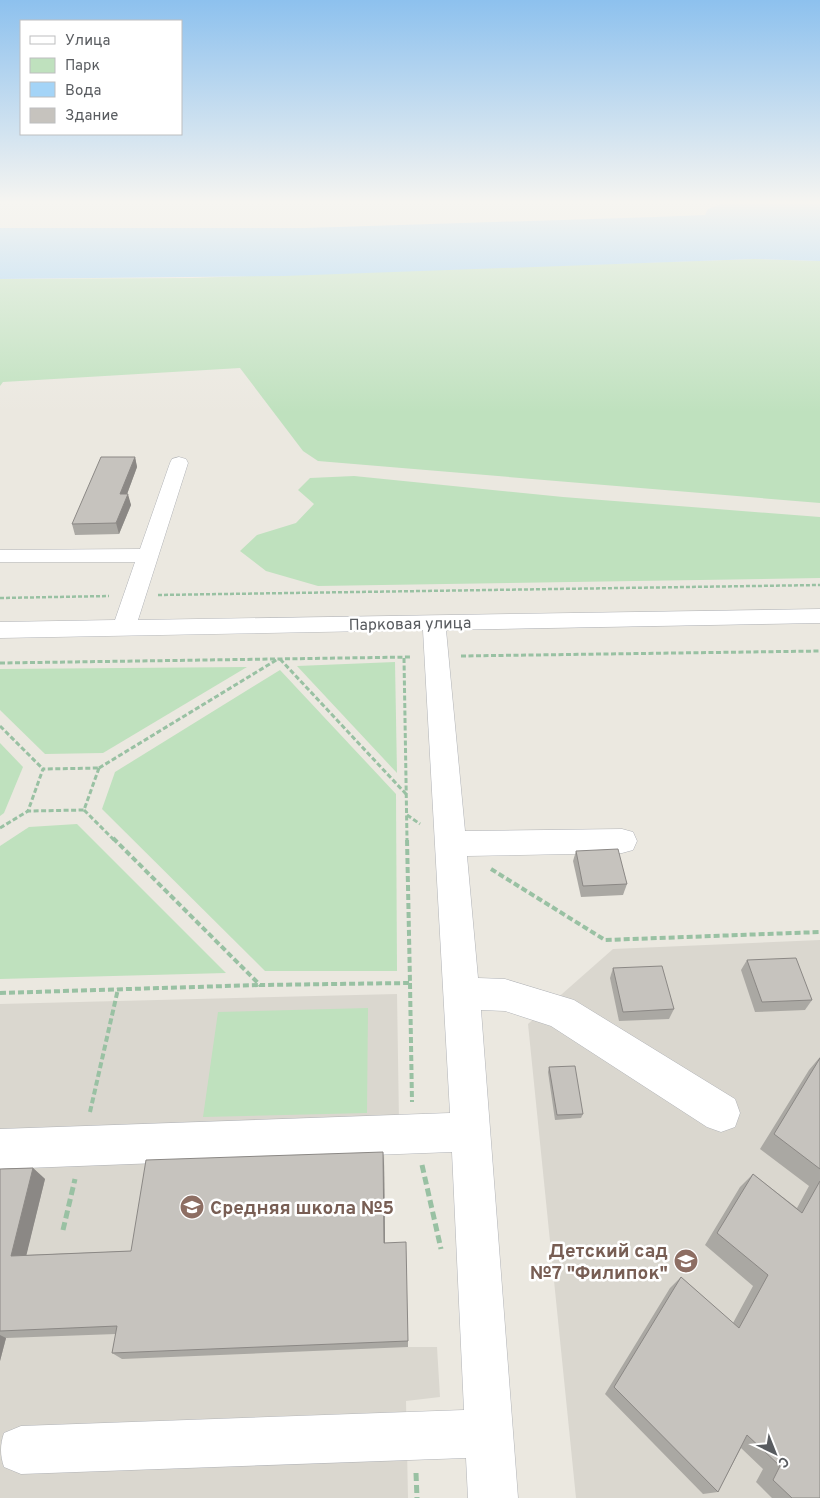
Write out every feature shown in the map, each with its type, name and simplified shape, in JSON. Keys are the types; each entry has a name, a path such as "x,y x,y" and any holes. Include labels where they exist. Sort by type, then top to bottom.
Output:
{"street":[{"path":"124,628 179,463"},
{"path":"0,556 148,555"},
{"name":"Парковая улица","path":"0,630 820,616"},
{"path":"434,623 462,995 493,1498"},
{"path":"451,844 622,841"},
{"path":"462,995 489,993 504,995 560,1012 721,1113"},
{"path":"0,1149 470,1132"},
{"path":"21,1450 489,1433"}],"path":[{"path":"0,598 820,584"},
{"path":"404,658 412,1118 442,1253"},
{"path":"0,726 43,769 99,768 279,659 406,794"},
{"path":"84,810 99,768"},
{"path":"28,811 43,769"},
{"path":"0,828 28,811 84,810 260,985"},
{"path":"407,815 605,940 820,932"},
{"path":"0,992 410,983"},
{"path":"63,1230 118,989"},
{"path":"415,1435 417,1498"}],"shaded area":[{"name":"Детский сад №7 \"Филипок\"","path":"820,940 820,1498 576,1498 528,1024 613,949"},
{"name":"Средняя школа №5","path":"397,994 399,1122 384,1123 385,1252 406,1251 408,1347 437,1347 440,1397 406,1401 408,1498 0,1498 0,1004"}],"green space":[{"path":"313,274 820,274 820,503 318,461 303,451 240,368 3,382 0,386 0,279 192,278"},
{"path":"354,476 563,497 820,517 820,578 318,586 266,571 240,551 257,535 296,523 314,504 298,490 310,478"},
{"path":"395,662 397,773 297,666"},
{"path":"247,667 103,753 45,754 0,710 0,669"},
{"path":"280,670 396,794 397,971 265,971 102,809 115,772"},
{"path":"0,743 23,767 4,813 0,816"},
{"path":"77,824 226,973 0,979 0,846 29,827"},
{"path":"368,1008 367,1113 203,1117 218,1012"}],"water":[{"path":"0,274 342,274 284,276 0,279"}],"building":[{"path":"101,457 135,457 120,494 128,494 116,523 72,524"},
{"path":"618,849 627,884 583,886 576,851"},
{"path":"796,958 812,1000 762,1002 747,960"},
{"path":"662,966 674,1009 623,1012 613,968"},
{"path":"820,1058 820,1169 774,1134"},
{"path":"575,1066 583,1114 557,1115 549,1067"},
{"path":"383,1152 384,1243 406,1242 408,1341 112,1353 117,1326 0,1331 0,1169 33,1168 11,1256 131,1251 146,1160"},
{"path":"753,1174 802,1213 820,1181 820,1498 792,1498 773,1480 780,1466 747,1435 718,1492 614,1387 681,1277 739,1328 768,1275 717,1233"}],"place":[{"name":"Средняя школа №5","path":"192,1207"},
{"name":"Детский сад №7 \"Филипок\"","path":"686,1261"}]}
